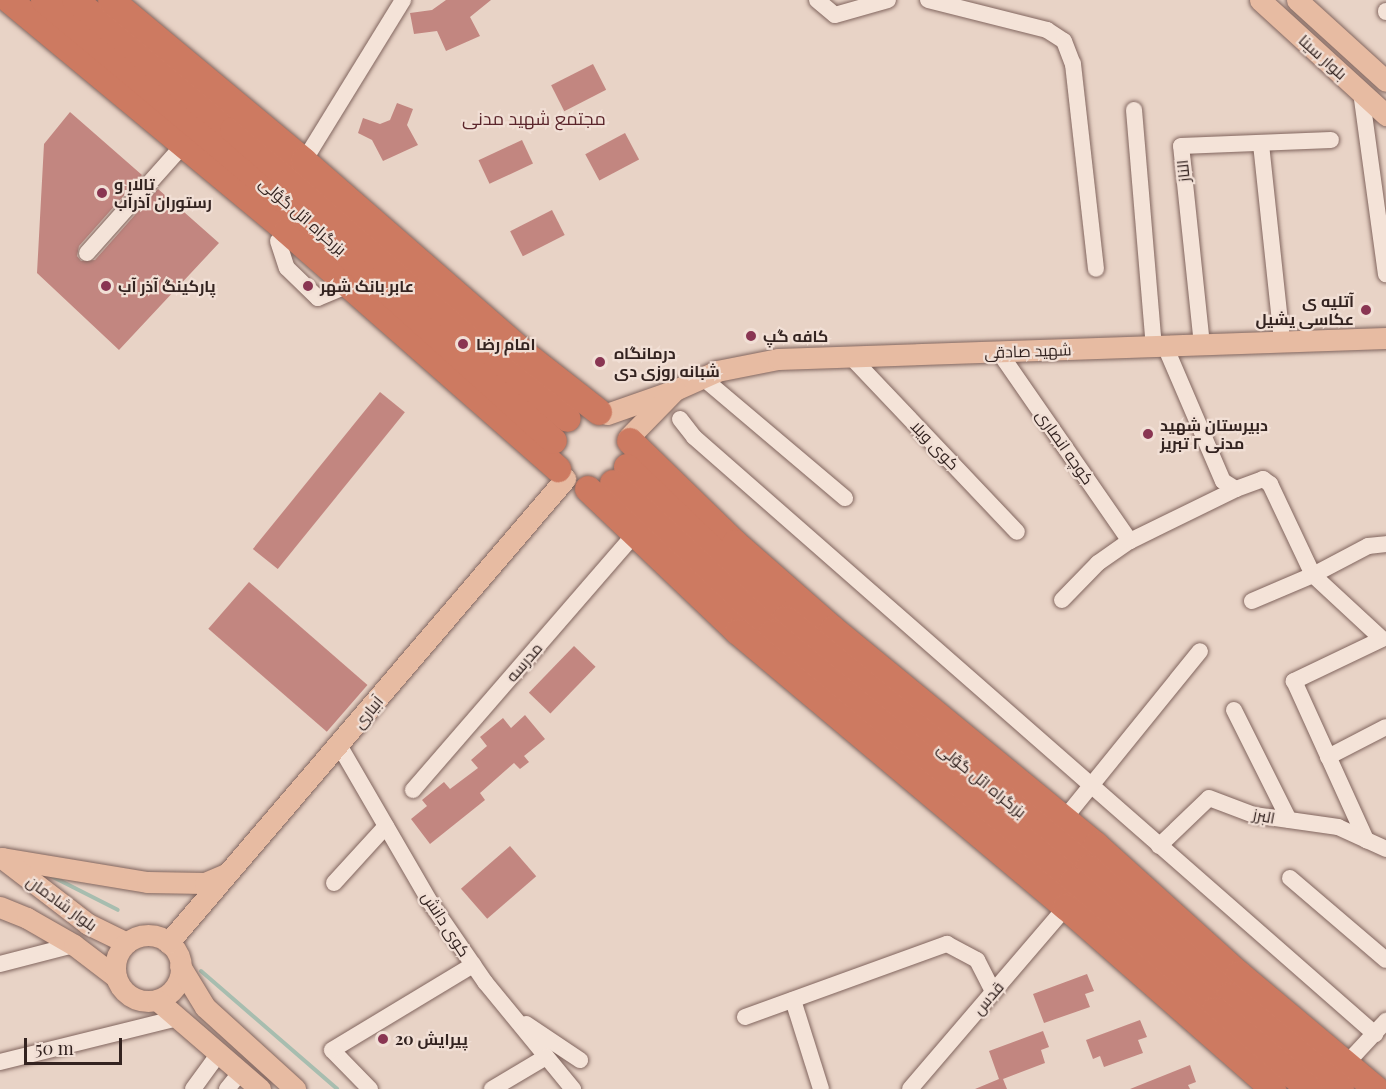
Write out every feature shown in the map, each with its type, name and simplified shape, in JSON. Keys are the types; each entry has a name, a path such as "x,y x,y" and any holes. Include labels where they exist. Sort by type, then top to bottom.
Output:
{"highway":[{"path":"9,0 184,144 348,285 635,534 738,632 1066,907 1273,1089"},
{"name":"بزرگراه ائل گؤلی","path":"44,0 313,224 554,441"},
{"name":"بزرگراه ائل گؤلی","path":"75,0 242,137 568,419"},
{"path":"111,0 304,161 525,354 603,413 616,420 629,439 735,543 833,629 1064,819 1239,974 1376,1089"},
{"path":"570,479 554,441 568,419 603,413"},
{"path":"570,479 620,475 629,439"},
{"name":"بزرگراه ائل گؤلی","path":"620,475 772,633 1073,881 1309,1089"},
{"name":"بزرگراه ائل گؤلی","path":"620,475 785,620 1088,868 1229,996 1341,1089"}],"main road":[{"name":"بلوار سینا","path":"1260,0 1386,114"},
{"name":"بلوار سینا","path":"1301,3 1386,81"},
{"path":"1288,26 1301,3"},
{"name":"شهید صادقی","path":"603,413 675,390 703,378 778,359 853,359 1386,338"},
{"name":"شهید صادقی","path":"629,439 675,390"},
{"name":"آبیاری","path":"168,943 570,479"},
{"path":"1,857 147,882 205,883 229,873"},
{"name":"بلوار شادمان","path":"1,857 88,924 127,943"},
{"name":"بلوار شادمان","path":"0,908 27,918 74,945 116,977"},
{"path":"180,966 172,990 157,1000 133,998 116,977 116,958 127,943 145,936 168,943 204,1006 295,1089"},
{"path":"157,1000 174,1019 217,1056 233,1082 260,1089"}],"street":[{"path":"304,161 403,0"},
{"path":"817,0 835,15 888,0"},
{"path":"928,0 1047,30 1064,41 1073,64 1096,269"},
{"path":"1361,92 1383,225 1386,274"},
{"path":"1134,110 1159,347 1216,469 1236,489"},
{"name":"الناز","path":"1202,345 1180,146 1331,140"},
{"path":"87,253 184,144"},
{"path":"1261,144 1282,342"},
{"path":"278,241 287,268 318,298 348,285"},
{"name":"کوچه انصاری","path":"999,352 1130,541"},
{"name":"کوی ویلا","path":"853,359 1017,532"},
{"path":"703,378 844,498"},
{"path":"680,419 715,455 1092,784 1159,846 1380,1027 1346,1064"},
{"path":"1062,600 1098,563 1130,541 1236,489 1263,479 1270,484 1313,575 1384,640 1294,681 1366,840"},
{"name":"مدرسه","path":"413,790 635,534"},
{"path":"1252,601 1313,575 1368,546 1386,544"},
{"path":"1064,819 1200,651"},
{"path":"1234,710 1289,820"},
{"path":"1328,757 1386,727"},
{"name":"کوی دانش","path":"339,745 430,902 473,965 573,1089"},
{"name":"البرز","path":"1159,846 1209,798 1254,815 1338,827 1386,849"},
{"path":"334,883 386,826"},
{"path":"1290,878 1386,960"},
{"name":"قدس","path":"912,1088 1066,907"},
{"path":"745,1017 947,944 977,960 993,992"},
{"path":"0,964 74,945"},
{"path":"370,1089 332,1050 473,965"},
{"path":"793,1000 822,1089"},
{"path":"510,1013 580,1060"},
{"path":"0,1062 174,1019"},
{"path":"193,1089 217,1056"},
{"path":"492,1089 546,1057"}],"building":[{"path":"446,0 491,0 470,17 480,36 446,51 437,31 414,34 410,13 432,10"},
{"path":"593,64 606,90 564,111 551,85"},
{"path":"397,103 413,109 407,125 418,145 383,161 372,140 358,133 363,118 380,124 390,120"},
{"name":"تالار و رستوران آذرآب","path":"70,112 142,175 79,246 77,256 81,261 95,260 158,189 219,243 119,350 37,273 44,144"},
{"path":"625,133 639,159 599,181 585,154"},
{"path":"522,140 533,164 489,184 478,160"},
{"path":"552,210 565,235 523,256 510,231"},
{"path":"380,392 405,412 278,569 253,549"},
{"path":"249,582 367,685 327,732 208,629"},
{"path":"574,646 596,667 550,714 529,693"},
{"path":"525,715 545,739 524,756 529,762 520,769 514,763 480,793 485,800 430,844 411,819 427,806 422,800 444,782 450,789 478,768 471,760 487,746 480,737 503,718 511,728"},
{"path":"510,846 536,876 487,919 461,889"},
{"path":"1087,974 1094,991 1085,994 1090,1007 1044,1023 1033,994"},
{"path":"1140,1020 1147,1037 1138,1040 1143,1053 1104,1067 1100,1056 1093,1059 1086,1040"},
{"path":"1043,1031 1049,1047 1041,1050 1045,1063 1003,1079 1007,1089 975,1089 999,1079 989,1051"},
{"path":"1190,1065 1196,1082 1188,1085 1190,1089 1130,1089"}],"waterway":[{"path":"49,875 118,910"},
{"path":"201,971 337,1089"}],"place":[{"name":"تالار و رستوران آذرآب","path":"102,193"},
{"name":"پارکینگ آذر آب","path":"106,286"},
{"name":"عابر بانک شهر","path":"308,286"},
{"name":"آتلیه ی عکاسی یشیل","path":"1366,310"},
{"name":"کافه گپ","path":"751,336"},
{"name":"امام رضا","path":"463,344"},
{"name":"درمانگاه شبانه روزی دی","path":"600,362"},
{"name":"دبیرستان شهید مدنی ۲ تبریز","path":"1148,434"},
{"name":"پیرایش 20","path":"383,1039"}],"district":[{"name":"مجتمع شهید مدنی","path":"534,118"}]}
